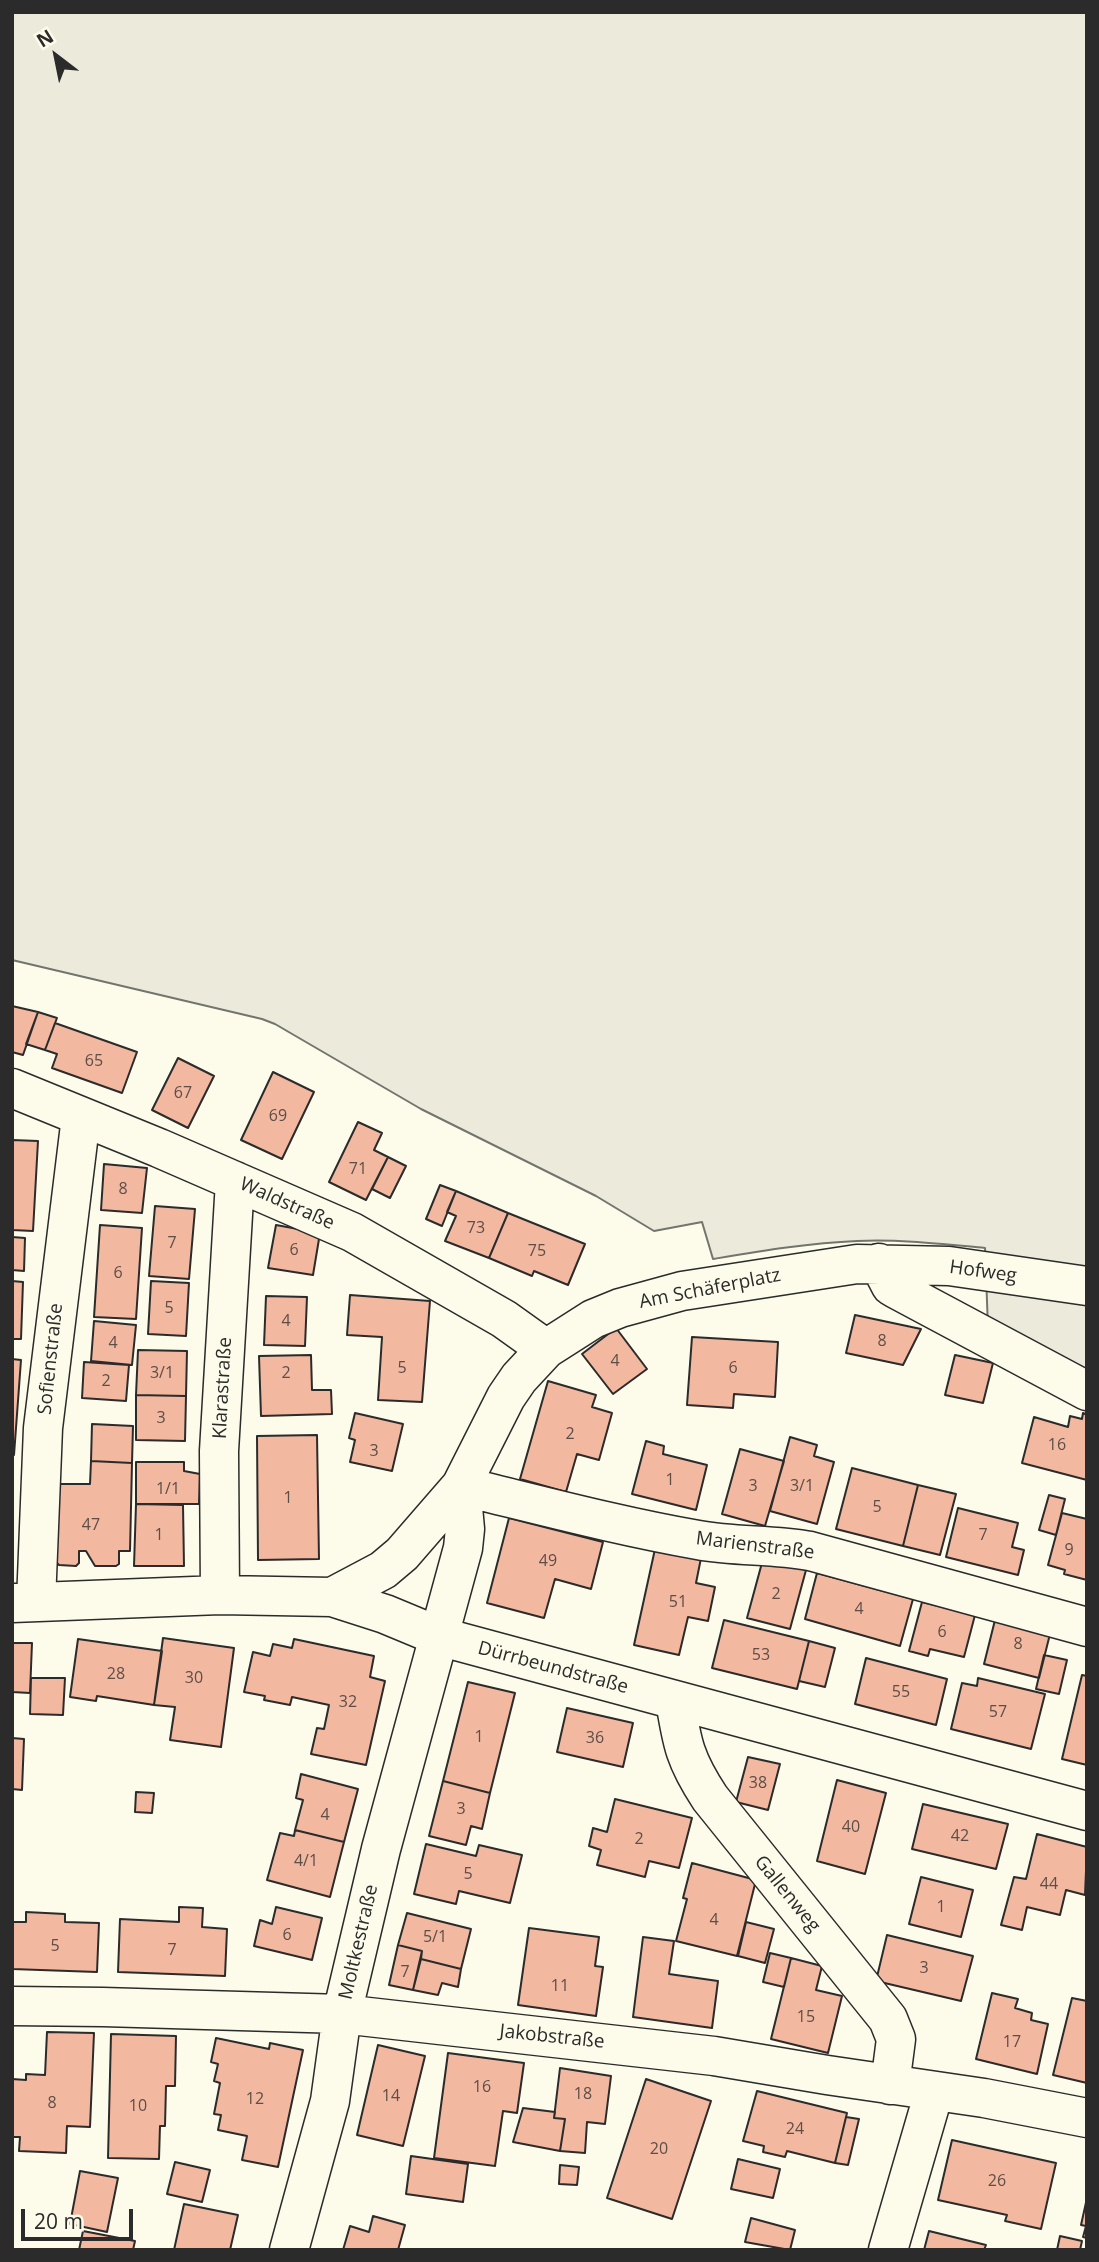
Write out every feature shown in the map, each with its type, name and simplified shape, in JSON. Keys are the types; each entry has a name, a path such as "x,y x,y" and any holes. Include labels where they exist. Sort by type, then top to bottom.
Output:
{"street":[{"name":"Waldstraße","path":"12,1088 325,1220 388,1252 504,1318 546,1349"},
{"name":"Sofienstraße","path":"24,1602 81,1117"},
{"name":"Klarastraße","path":"220,1595 219,1451 234,1181"},
{"name":"Am Schäferplatz","path":"332,1597 383,1570 402,1554 461,1486 506,1397 519,1378 546,1349 593,1319 645,1300 682,1291 796,1272 879,1263"},
{"name":"Hofweg","path":"879,1263 949,1266 1087,1286"},
{"path":"879,1263 891,1286 1087,1391"},
{"path":"438,1636 463,1548 465,1529 461,1486"},
{"name":"Marienstraße","path":"461,1486 624,1526 699,1541 791,1547 810,1551 1087,1627"},
{"name":"Dürrbeundstraße","path":"24,1602 220,1595 332,1597 438,1636 1087,1811"},
{"name":"Moltkestraße","path":"289,2250 330,2101 342,2014 381,1849 438,1636"},
{"name":"Gallenweg","path":"675,1700 682,1744 695,1775 710,1798 888,2019 896,2039 890,2085"},
{"name":"Jakobstraße","path":"12,2006 342,2014 714,2056 984,2098 1087,2118"},
{"path":"888,2250 934,2092"}],"shaded area":[{"path":"12,12 1087,12 1087,1380 988,1328 985,1248 905,1241 857,1241 803,1245 713,1259 702,1222 654,1231 596,1196 421,1109 275,1024 12,960"}],"building":[{"path":"12,1006 38,1012 23,1055 12,1052"},
{"path":"38,1012 57,1018 45,1050 26,1044"},
{"path":"55,1023 137,1052 122,1093 52,1068 57,1054 45,1050"},
{"path":"178,1058 214,1076 188,1128 152,1110"},
{"path":"273,1072 314,1092 282,1159 241,1140"},
{"path":"358,1122 382,1133 374,1150 388,1157 366,1200 329,1182"},
{"path":"12,1140 38,1141 33,1231 12,1230"},
{"path":"388,1157 406,1166 390,1198 372,1189"},
{"path":"104,1164 147,1168 142,1213 101,1210"},
{"path":"440,1185 456,1191 442,1226 426,1219"},
{"path":"456,1191 508,1213 489,1258 445,1241 456,1216 447,1212"},
{"path":"155,1206 195,1209 189,1279 149,1276"},
{"path":"508,1213 585,1244 568,1285 534,1271 532,1276 489,1258"},
{"path":"100,1225 142,1228 136,1319 94,1317"},
{"path":"276,1225 320,1233 313,1275 268,1268"},
{"path":"12,1237 25,1238 24,1271 12,1270"},
{"path":"12,1281 23,1282 21,1339 12,1339"},
{"path":"151,1281 189,1283 186,1336 148,1334"},
{"path":"350,1295 430,1301 422,1402 378,1400 382,1337 347,1335"},
{"path":"266,1296 307,1297 305,1346 264,1345"},
{"path":"855,1315 921,1329 903,1365 846,1353"},
{"path":"94,1321 136,1325 132,1365 91,1361"},
{"path":"616,1328 647,1369 613,1394 582,1354"},
{"path":"692,1337 778,1342 775,1397 734,1394 733,1408 687,1405"},
{"path":"138,1350 187,1351 186,1396 136,1395"},
{"path":"311,1355 312,1390 331,1390 332,1414 261,1416 259,1356"},
{"path":"955,1355 993,1363 983,1403 945,1395"},
{"path":"12,1359 21,1360 14,1455 12,1455"},
{"path":"84,1362 129,1365 126,1401 82,1398"},
{"path":"548,1381 596,1395 592,1407 612,1413 599,1460 577,1454 566,1492 520,1479"},
{"path":"136,1395 186,1396 185,1441 136,1440"},
{"path":"355,1413 403,1424 392,1471 350,1462 355,1440 349,1438"},
{"path":"1083,1413 1087,1415 1087,1480 1022,1463 1034,1417 1068,1427 1070,1416 1082,1419"},
{"path":"92,1424 133,1426 132,1463 91,1461"},
{"path":"317,1435 319,1559 258,1560 257,1436"},
{"path":"790,1437 817,1445 814,1456 834,1462 817,1524 770,1511"},
{"path":"646,1441 664,1446 663,1454 707,1465 696,1510 632,1494"},
{"path":"740,1449 784,1461 765,1526 722,1514"},
{"path":"91,1461 132,1463 130,1551 119,1551 119,1564 116,1566 95,1566 86,1551 79,1551 79,1563 76,1566 59,1565 56,1562 54,1484 90,1484"},
{"path":"136,1462 184,1462 184,1471 200,1474 199,1504 136,1504"},
{"path":"852,1468 918,1485 903,1546 836,1529"},
{"path":"918,1485 956,1494 940,1555 903,1546"},
{"path":"1049,1495 1065,1499 1056,1535 1039,1530"},
{"path":"136,1504 183,1505 184,1566 134,1566"},
{"path":"958,1508 1018,1523 1012,1547 1024,1550 1018,1575 946,1557"},
{"path":"1062,1513 1087,1519 1087,1580 1064,1574 1065,1570 1048,1565"},
{"path":"509,1518 603,1542 591,1589 555,1579 544,1618 487,1603"},
{"path":"655,1549 701,1558 696,1583 715,1587 708,1621 688,1617 679,1655 634,1645"},
{"path":"763,1559 806,1570 790,1629 747,1618"},
{"path":"817,1573 913,1599 900,1646 805,1619"},
{"path":"922,1602 975,1615 964,1657 930,1649 928,1656 909,1651"},
{"path":"724,1620 809,1641 797,1689 712,1668"},
{"path":"995,1620 1050,1634 1039,1678 984,1664"},
{"path":"163,1638 234,1648 221,1747 170,1740 175,1707 154,1705"},
{"path":"78,1639 162,1651 154,1705 97,1696 96,1701 70,1697"},
{"path":"294,1639 374,1656 370,1677 385,1681 366,1765 311,1754 317,1728 324,1729 329,1705 292,1697 290,1705 264,1700 265,1696 244,1692 253,1652 270,1656 273,1644 292,1648"},
{"path":"809,1641 835,1648 825,1687 799,1681"},
{"path":"12,1643 32,1643 30,1693 12,1692"},
{"path":"1044,1655 1067,1660 1059,1694 1036,1689"},
{"path":"866,1658 947,1679 936,1725 855,1704"},
{"path":"1082,1675 1087,1676 1087,1765 1062,1759"},
{"path":"31,1678 65,1678 63,1715 30,1714"},
{"path":"978,1678 1045,1694 1031,1749 951,1729 962,1683 977,1686"},
{"path":"468,1682 515,1693 490,1793 443,1781"},
{"path":"567,1708 633,1723 623,1767 557,1752"},
{"path":"12,1738 24,1739 22,1790 12,1789"},
{"path":"748,1757 780,1764 768,1810 736,1802"},
{"path":"301,1774 358,1789 344,1842 295,1830 303,1800 296,1798"},
{"path":"837,1780 886,1793 865,1874 817,1861"},
{"path":"443,1781 490,1793 482,1829 471,1826 466,1845 429,1836"},
{"path":"136,1792 154,1793 152,1813 135,1812"},
{"path":"615,1799 692,1818 679,1868 649,1861 645,1877 597,1865 601,1850 589,1846 593,1828 607,1832"},
{"path":"923,1804 1008,1824 996,1869 912,1849"},
{"path":"295,1830 344,1842 330,1897 267,1880 280,1833 294,1836"},
{"path":"1037,1834 1087,1847 1085,1895 1066,1890 1060,1915 1027,1907 1022,1930 1001,1925 1014,1877 1026,1879"},
{"path":"426,1844 476,1856 479,1845 522,1855 510,1903 459,1891 456,1904 414,1894"},
{"path":"692,1863 756,1880 737,1956 676,1941 687,1899 683,1898"},
{"path":"921,1877 973,1890 961,1937 909,1924"},
{"path":"179,1907 203,1908 202,1927 227,1929 225,1976 118,1972 120,1919 179,1922"},
{"path":"276,1907 322,1918 312,1960 254,1946 260,1920 272,1924"},
{"path":"26,1912 65,1914 65,1922 99,1923 97,1972 12,1969 12,1922 26,1922"},
{"path":"407,1913 471,1929 461,1969 421,1959 422,1951 398,1945"},
{"path":"746,1922 774,1929 765,1963 738,1956"},
{"path":"529,1928 599,1937 595,1966 603,1967 596,2016 518,2005"},
{"path":"887,1935 973,1956 961,2001 876,1981"},
{"path":"643,1937 674,1941 669,1974 718,1981 712,2028 633,2017"},
{"path":"398,1945 422,1951 413,1990 389,1985"},
{"path":"770,1953 791,1958 784,1987 763,1982"},
{"path":"791,1958 822,1966 816,1990 842,1996 828,2053 771,2039"},
{"path":"421,1959 461,1969 458,1987 442,1983 438,1995 413,1990"},
{"path":"992,1993 1018,1999 1015,2008 1032,2013 1031,2020 1048,2024 1037,2074 976,2059"},
{"path":"1072,1998 1087,2001 1087,2083 1053,2075"},
{"path":"47,2032 94,2033 90,2127 67,2126 66,2153 19,2151 20,2137 12,2137 12,2079 26,2080 26,2074 45,2075"},
{"path":"111,2034 176,2036 175,2086 166,2086 165,2126 160,2126 159,2159 108,2158"},
{"path":"216,2038 269,2049 270,2043 303,2050 278,2167 242,2160 247,2136 218,2130 221,2115 214,2114 220,2083 214,2081 218,2064 211,2062"},
{"path":"378,2045 425,2056 403,2146 357,2135"},
{"path":"448,2053 524,2063 517,2113 503,2111 495,2166 434,2158"},
{"path":"560,2068 611,2076 605,2124 587,2122 585,2153 560,2151 565,2119 554,2118"},
{"path":"646,2079 711,2101 672,2219 607,2198"},
{"path":"757,2091 847,2113 835,2163 787,2151 785,2157 763,2152 764,2146 743,2141"},
{"path":"523,2108 555,2112 554,2118 565,2119 560,2151 513,2142"},
{"path":"846,2117 859,2119 848,2165 835,2163"},
{"path":"952,2140 1056,2163 1041,2229 1005,2221 1007,2215 938,2200"},
{"path":"411,2156 468,2164 463,2202 406,2194"},
{"path":"738,2159 780,2169 773,2198 731,2189"},
{"path":"175,2162 210,2170 202,2202 167,2194"},
{"path":"560,2165 579,2167 577,2185 559,2184"},
{"path":"80,2171 118,2178 107,2232 70,2224"},
{"path":"1087,2198 1087,2238 1083,2237 1086,2226 1081,2225"},
{"path":"184,2204 238,2215 230,2250 174,2250"},
{"path":"373,2216 405,2225 398,2250 343,2250 350,2226 369,2232"},
{"path":"751,2218 795,2230 790,2250 745,2242"},
{"path":"83,2231 135,2241 133,2250 79,2250"},
{"path":"929,2231 986,2245 984,2250 924,2250"},
{"path":"1060,2236 1082,2241 1080,2250 1057,2250"}]}
